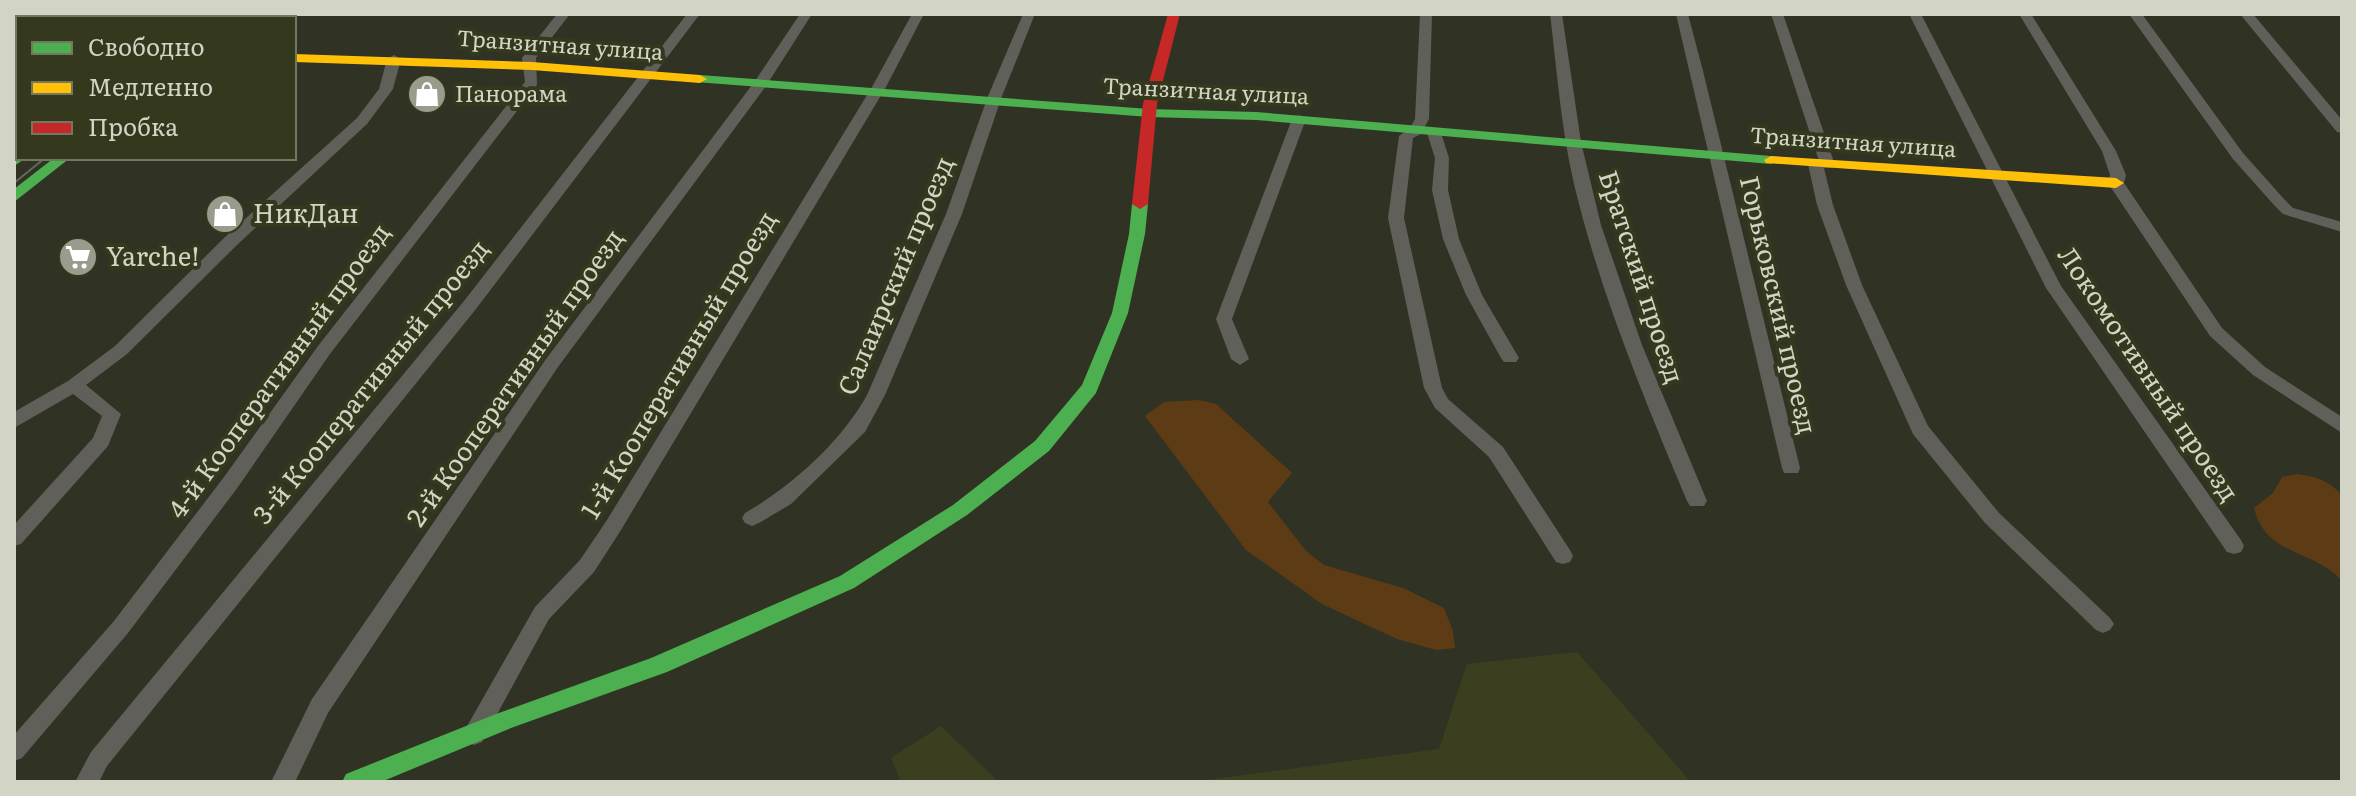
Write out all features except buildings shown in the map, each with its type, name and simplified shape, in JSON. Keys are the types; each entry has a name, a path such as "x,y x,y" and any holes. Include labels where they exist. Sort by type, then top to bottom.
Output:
{"street":[{"name":"4-й Кооперативный проезд","path":"14,751 121,627 222,494 324,350 532,82 529,58 564,14"},
{"name":"3-й Кооперативный проезд","path":"87,782 99,759 470,305 694,14"},
{"name":"2-й Кооперативный проезд","path":"283,782 320,706 552,363 761,83 806,14"},
{"name":"1-й Кооперативный проезд","path":"474,735 542,613 587,566 614,525 918,14"},
{"name":"Салаирский проезд","path":"752,518 784,499 858,427 876,395 954,214 1029,14"},
{"path":"354,782 504,721 659,665 847,582 960,510 1042,446 1090,388 1120,313 1137,234 1149,113 1174,14"},
{"path":"1426,14 1422,119 1425,132 1442,158 1440,190 1451,239 1474,295 1510,358"},
{"name":"Братский проезд","path":"1556,14 1574,145 1614,292 1697,501"},
{"name":"Горьковский проезд","path":"1682,14 1720,157 1752,313 1791,468"},
{"path":"1777,14 1822,164 1825,205 1854,285 1920,429 1992,518 2103,624"},
{"name":"Локомотивный проезд","path":"1915,14 1994,176 2054,288 2234,546"},
{"path":"2025,14 2109,151 2118,175 2116,183 2216,332 2259,371 2342,426"},
{"path":"2135,14 2238,156 2288,211 2342,227"},
{"path":"2246,14 2342,129"},
{"name":"Транзитная улица","path":"296,58 532,66 1149,113 1299,119 1720,157 2116,183"},
{"path":"14,421 74,385 121,350 231,241 362,121 386,89 394,59"},
{"path":"1240,359 1224,319 1299,119"},
{"path":"1425,132 1406,136 1396,218 1433,388 1441,403 1496,452 1563,556"},
{"path":"14,197 60,160"},
{"path":"14,538 101,441 109,425 112,414 74,385"}],"shaded area":[{"path":"1199,400 1216,404 1292,473 1268,502 1306,551 1324,565 1403,588 1444,608 1453,631 1455,648 1436,650 1397,639 1322,604 1246,550 1145,416 1164,402"},
{"path":"2297,474 2322,480 2342,495 2342,581 2318,563 2280,544 2260,524 2254,508 2273,493 2282,477"},
{"path":"1577,652 1691,782 1192,782 1439,749 1467,664"},
{"path":"941,726 999,782 901,782 891,758"}],"tram line":[{"path":"14,183 43,160"}],"traffic: fast":[{"path":"700,79 1149,113 1256,116 1771,160"},
{"path":"14,197 60,160"},
{"path":"354,782 504,721 659,665 847,582 960,510 1042,446 1090,388 1120,313 1137,234 1140,204"}],"traffic: slow":[{"path":"296,58 532,66 700,79"},
{"path":"1771,160 2116,183"}],"traffic: jam":[{"path":"1140,204 1150,104 1174,14"}],"place":[{"name":"Панорама","path":"427,94"},
{"name":"НикДан","path":"225,214"},
{"name":"Yarche!","path":"78,257"}]}
